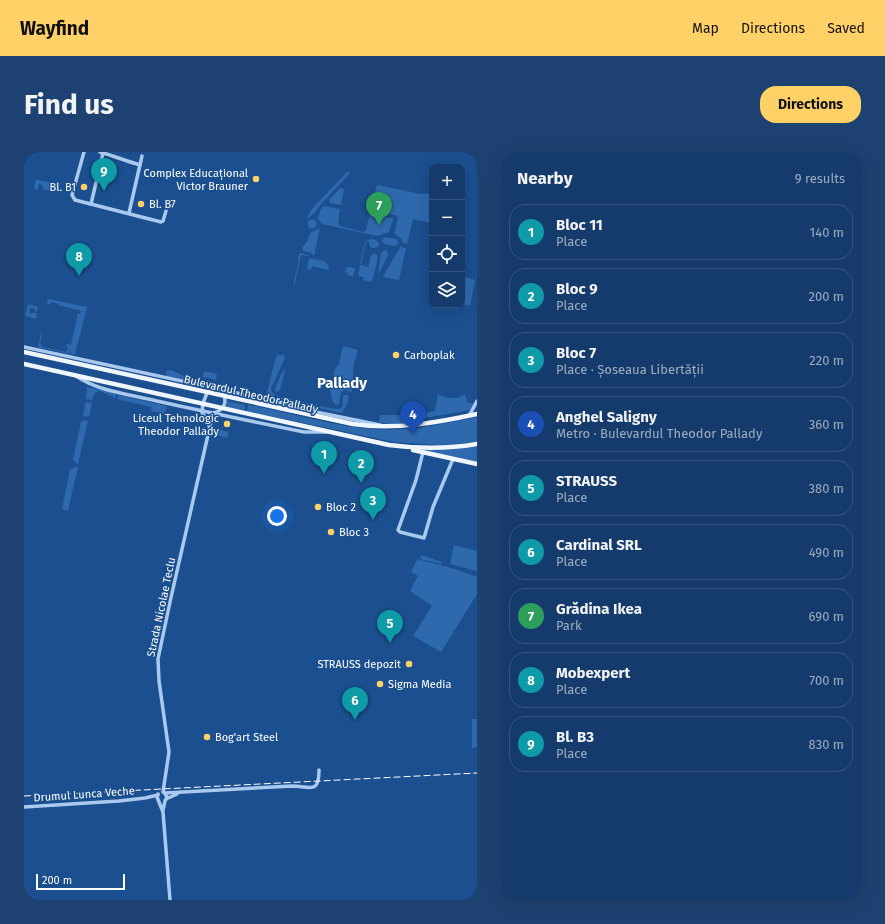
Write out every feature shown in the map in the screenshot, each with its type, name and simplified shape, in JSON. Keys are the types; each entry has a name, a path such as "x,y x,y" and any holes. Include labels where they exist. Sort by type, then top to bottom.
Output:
{"main road":[{"name":"Bulevardul Theodor Pallady","path":"24,352 350,424 384,427 415,426 477,414"},
{"name":"Bulevardul Theodor Pallady","path":"24,364 287,423 398,446 436,448 477,444"},
{"path":"398,446 477,464"}],"street":[{"path":"84,152 72,196 75,200 162,222 166,211"},
{"path":"91,204 101,152 115,154 122,160 140,165"},
{"path":"129,213 142,156"},
{"path":"139,170 144,172"},
{"path":"134,188 140,189"},
{"path":"24,347 301,407 316,412 376,423 384,427"},
{"name":"Bulevardul Theodor Pallady","path":"75,376 96,387 215,414 304,432 329,432"},
{"path":"209,429 207,420 202,411 206,394 210,390 218,389"},
{"path":"215,414 225,404 225,397 218,389"},
{"path":"469,416 477,401"},
{"name":"Strada Nicolae Teclu","path":"163,812 166,800 164,793 169,752 159,682 158,659 209,429 215,414"},
{"path":"423,452 416,480 398,530 400,532 419,537 424,538 433,507 453,459"},
{"path":"158,795 164,793 292,786 311,788 318,784 319,770"},
{"path":"159,800 166,800 180,792"},
{"name":"Strada Nicolae Teclu","path":"158,795 163,812 170,900"},
{"name":"Drumul Lunca Veche","path":"24,807 84,804 145,798 158,795"},
{"name":"Drumul Lunca Veche","path":"145,798 159,800"}],"shaded area":[{"path":"348,171 350,173 321,204 314,214 306,219 312,209"},
{"path":"36,180 57,183 55,192 43,189 42,185 39,184 38,190 34,189"},
{"path":"377,185 421,194 429,193 429,222 413,219 407,244 402,242 402,239 395,234 398,216 370,210"},
{"path":"340,188 344,189 341,205 330,203 329,200"},
{"path":"324,206 340,209 338,223 340,226 363,232 366,230 370,213 393,219 389,232 378,236 322,224 318,219 319,213"},
{"path":"310,220 314,220 316,224 314,228 310,228 308,226 308,222"},
{"path":"320,228 314,256 311,253 303,251 302,248 308,240 310,233"},
{"path":"384,237 396,239 398,244 395,246 384,244 382,241"},
{"path":"370,239 376,240 379,243 379,246 372,248 369,245 369,241 366,242 361,265 365,242"},
{"path":"400,247 406,248 399,280 383,277"},
{"path":"386,250 388,255 378,275 381,253"},
{"path":"301,253 311,256 301,255 295,283 293,285 299,254"},
{"path":"374,253 378,256 373,279 370,282 363,280 364,277 358,276 360,265 368,267 371,256"},
{"path":"309,258 324,261 329,266 328,270 312,266 311,270 307,269"},
{"path":"348,267 355,268 353,277 345,272"},
{"path":"465,277 475,280 470,306 465,305"},
{"path":"48,299 87,307 75,354 72,354 66,344 71,345 78,313 80,314 81,311 51,302 50,304 47,304"},
{"path":"28,304 38,307 37,312 35,309 30,308 29,313 37,313 36,319 25,316"},
{"path":"42,332 44,333 42,333 40,343 43,347 66,352 67,348 71,354 38,347"},
{"path":"343,346 358,350 354,367 352,390 351,392 345,390 341,392 339,404 336,405 333,402 330,391 335,369 339,364"},
{"path":"278,355 284,355 285,358 271,388 275,397 269,395 267,392 276,357"},
{"path":"284,369 280,390 277,392 275,391 275,388"},
{"path":"171,370 188,378 188,380 166,376 166,371"},
{"path":"204,371 217,374 216,380 203,377"},
{"path":"87,387 116,393 115,399 112,396 99,391 95,393 92,400 86,399"},
{"path":"438,394 452,398 465,394 468,403 474,403 470,410 425,418 425,413 435,411"},
{"path":"118,395 167,406 165,414 151,411 151,407 117,399"},
{"path":"344,395 348,395 348,402 341,413 276,398 277,396 316,406 339,409 342,407"},
{"path":"227,401 245,405 245,409 227,407"},
{"path":"87,402 92,403 89,417 83,416 85,404"},
{"path":"248,405 358,428 387,430 439,425 477,417 477,442 439,445 394,442 247,411"},
{"path":"380,415 409,415 409,419 408,423 392,425 379,422"},
{"path":"83,420 88,421 78,464 73,460 81,421 83,422"},
{"path":"217,429 229,432 227,438 216,435"},
{"path":"477,447 477,463 419,450 449,449"},
{"path":"74,467 78,467 68,511 62,509 70,469 74,469"},
{"path":"454,545 477,551 477,571 450,564"},
{"path":"421,555 442,562 442,564 420,559"},
{"path":"417,559 455,569 477,577 477,594 441,652 413,636 432,606 410,591 418,576 411,572"},
{"path":"472,719 477,719 477,747 472,748"}],"railway":[{"path":"24,796 477,773"}],"place":[{"name":"Complex Educațional Victor Brauner","path":"256,179"},
{"name":"Bl. B1","path":"84,187"},
{"name":"Bl. B3","path":"104,191"},
{"name":"Bl. B7","path":"141,204"},
{"name":"Grădina Ikea","path":"379,225"},
{"name":"Mobexpert","path":"79,276"},
{"name":"Carboplak","path":"396,355"},
{"name":"Liceul Tehnologic Theodor Pallady","path":"227,424"},
{"name":"Anghel Saligny","path":"413,434"},
{"name":"Bloc 11","path":"324,474"},
{"name":"Bloc 9","path":"361,483"},
{"name":"Bloc 2","path":"318,507"},
{"name":"Bloc 7","path":"373,520"},
{"name":"Bloc 3","path":"331,532"},
{"name":"STRAUSS","path":"390,643"},
{"name":"STRAUSS depozit","path":"409,664"},
{"name":"Sigma Media","path":"380,684"},
{"name":"Cardinal SRL","path":"355,720"},
{"name":"Bog'art Steel","path":"207,737"}],"district":[{"name":"Pallady","path":"342,383"}]}
